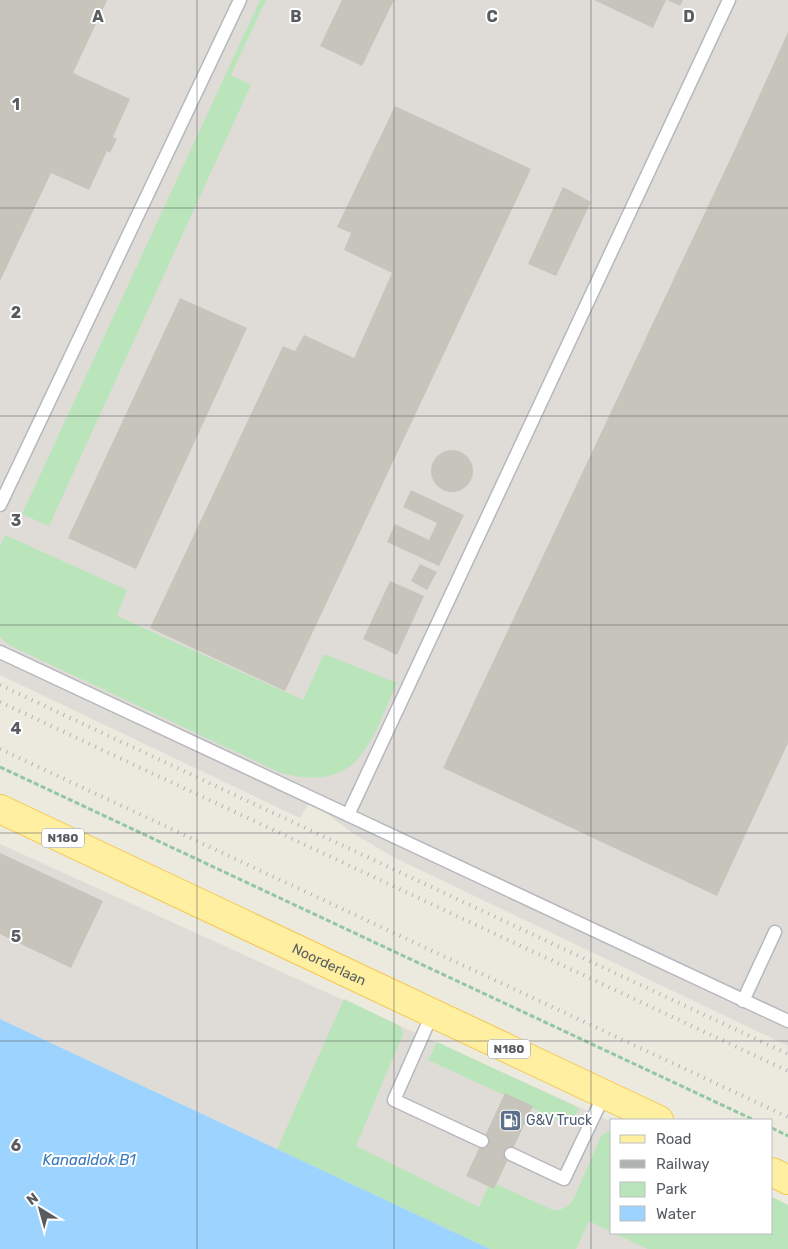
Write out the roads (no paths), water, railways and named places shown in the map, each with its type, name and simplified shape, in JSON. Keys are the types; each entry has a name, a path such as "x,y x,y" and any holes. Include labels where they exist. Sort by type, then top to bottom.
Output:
{"main road":[{"name":"Noorderlaan","path":"0,809 657,1119"},
{"path":"773,1172 788,1180"}],"lane":[{"path":"0,505 240,0"},
{"path":"348,815 729,0"},
{"path":"0,652 788,1021"},
{"path":"744,1001 775,932"},
{"path":"433,1012 394,1100 482,1141"},
{"path":"510,1154 564,1179 604,1095"}],"water":[{"name":"Kanaaldok B1","path":"0,1019 490,1249 0,1249"}],"railway":[{"path":"0,685 788,1054"},
{"path":"0,702 788,1071"},
{"path":"0,749 788,1117"}],"place":[{"name":"G&V Truck","path":"510,1120"}]}
